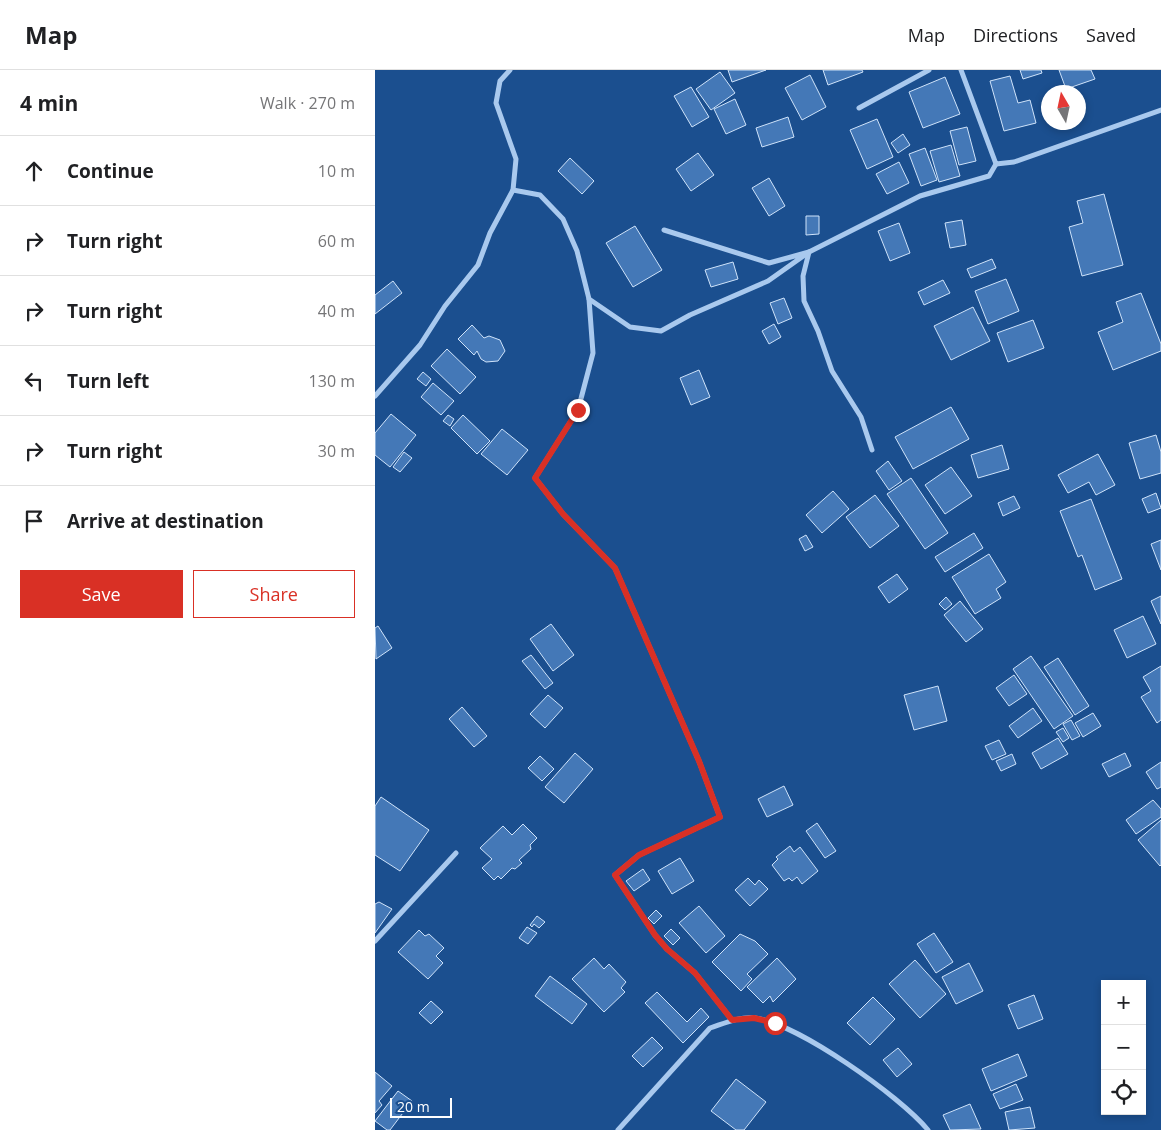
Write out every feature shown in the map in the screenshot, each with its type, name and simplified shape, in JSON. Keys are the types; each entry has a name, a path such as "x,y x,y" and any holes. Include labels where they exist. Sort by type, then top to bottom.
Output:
{"street":[{"path":"375,396 420,345 445,306 478,265 490,233 513,190 516,159 496,103 500,81 510,70"},
{"path":"859,108 929,70"},
{"path":"961,70 996,164"},
{"path":"996,164 1014,162 1161,110"},
{"path":"589,299 631,327 661,331 689,315 768,281 809,252 920,196 989,176 996,164"},
{"path":"513,190 540,195 563,219 577,252 589,299 593,352 578,410 535,478 563,514 615,568 699,761 720,817 639,855 615,875 655,935 667,949 695,973 732,1020"},
{"path":"664,230 769,263 809,252"},
{"path":"809,252 803,276 804,301 818,331 832,371 861,418 872,450"},
{"path":"375,941 456,853"},
{"path":"618,1130 710,1028 732,1020 754,1018 775,1023 835,1056 915,1114 929,1130"}],"building":[{"path":"728,70 766,70 732,82"},
{"path":"823,70 862,70 863,72 828,85"},
{"path":"1020,70 1041,70 1042,73 1023,79"},
{"path":"1059,70 1091,70 1095,79 1078,85 1065,85"},
{"path":"720,72 735,93 711,110 696,89"},
{"path":"810,75 826,107 802,120 785,88"},
{"path":"1010,76 1018,103 1030,100 1036,123 1004,131 990,81"},
{"path":"945,77 960,114 923,128 909,92"},
{"path":"691,87 709,117 692,127 674,96"},
{"path":"735,99 746,125 726,134 714,109"},
{"path":"788,117 794,137 762,147 756,128"},
{"path":"877,119 893,157 867,169 850,130"},
{"path":"967,127 976,161 959,165 950,131"},
{"path":"903,134 910,145 898,153 891,143"},
{"path":"951,145 960,176 939,182 930,151"},
{"path":"925,148 937,180 921,186 909,154"},
{"path":"698,153 714,175 691,191 676,169"},
{"path":"570,158 594,181 582,194 558,171"},
{"path":"899,162 909,183 887,194 876,174"},
{"path":"769,178 785,206 769,216 752,188"},
{"path":"1104,194 1123,265 1082,276 1069,227 1083,223 1077,201"},
{"path":"806,216 819,216 819,234 806,235"},
{"path":"962,220 966,245 950,248 945,223"},
{"path":"899,223 910,253 890,261 878,231"},
{"path":"635,226 662,270 633,287 606,243"},
{"path":"992,259 996,268 971,278 967,269"},
{"path":"733,262 738,279 711,287 705,270"},
{"path":"1006,279 1019,311 988,324 975,291"},
{"path":"943,280 950,293 924,305 918,292"},
{"path":"393,281 402,293 375,314 375,295"},
{"path":"1141,293 1161,344 1161,351 1113,370 1098,332 1123,322 1116,302"},
{"path":"784,298 792,318 778,324 770,303"},
{"path":"973,307 990,341 951,360 934,326"},
{"path":"1033,320 1044,348 1008,362 997,333"},
{"path":"774,324 781,337 769,344 762,331"},
{"path":"472,325 484,338 489,336 500,340 505,351 498,361 486,362 481,359 477,351 474,355 458,339"},
{"path":"447,349 476,377 460,394 431,366"},
{"path":"699,370 710,397 691,405 680,378"},
{"path":"423,372 431,379 426,386 417,379"},
{"path":"433,383 454,401 441,415 421,397"},
{"path":"951,407 969,439 913,469 895,437"},
{"path":"391,414 416,435 390,467 375,455 375,433"},
{"path":"448,415 454,419 450,426 443,421"},
{"path":"463,415 490,441 477,454 451,428"},
{"path":"502,429 528,450 507,475 481,454"},
{"path":"1156,435 1161,452 1161,473 1140,479 1129,443"},
{"path":"1002,445 1009,469 978,478 971,455"},
{"path":"404,452 412,458 400,472 393,467"},
{"path":"1098,454 1115,485 1096,495 1089,482 1068,493 1058,475"},
{"path":"888,461 902,481 889,490 876,471"},
{"path":"951,467 972,496 945,514 925,485"},
{"path":"911,478 948,533 925,549 887,494"},
{"path":"833,491 849,509 822,533 806,515"},
{"path":"1156,493 1161,508 1148,513 1142,499"},
{"path":"875,495 899,526 870,548 846,517"},
{"path":"1014,496 1020,508 1003,516 998,503"},
{"path":"1091,499 1122,579 1095,590 1082,555 1078,557 1060,511"},
{"path":"974,533 983,548 945,572 935,557"},
{"path":"806,535 813,547 805,551 799,539"},
{"path":"1161,540 1161,570 1151,544"},
{"path":"989,554 1006,582 996,589 1001,598 975,614 952,577"},
{"path":"897,574 908,589 889,603 878,587"},
{"path":"1161,596 1161,624 1151,601"},
{"path":"946,597 952,604 945,610 939,604"},
{"path":"960,601 983,629 966,642 944,615"},
{"path":"1143,616 1156,644 1127,658 1114,630"},
{"path":"551,624 574,655 553,671 530,639"},
{"path":"378,626 392,648 376,659 375,628"},
{"path":"531,655 553,683 545,689 522,661"},
{"path":"1031,656 1073,716 1054,729 1013,669"},
{"path":"1058,658 1089,706 1075,715 1044,667"},
{"path":"1161,666 1161,720 1157,723 1141,697 1151,691 1143,677"},
{"path":"1014,675 1027,694 1009,706 996,688"},
{"path":"938,686 947,721 914,730 904,695"},
{"path":"548,695 563,708 545,728 530,714"},
{"path":"462,707 487,736 474,747 449,719"},
{"path":"1033,708 1042,721 1018,738 1009,726"},
{"path":"1093,713 1101,726 1083,737 1075,723"},
{"path":"1071,720 1080,736 1072,740 1063,724"},
{"path":"1063,728 1069,738 1063,742 1056,732"},
{"path":"1058,738 1068,754 1041,769 1032,753"},
{"path":"999,740 1006,754 992,760 985,746"},
{"path":"575,753 593,769 564,803 545,787"},
{"path":"1125,753 1131,766 1109,777 1102,764"},
{"path":"1012,754 1016,764 1001,771 996,761"},
{"path":"540,756 554,769 542,781 528,768"},
{"path":"1161,762 1161,787 1157,789 1146,772"},
{"path":"784,786 793,805 767,817 758,799"},
{"path":"381,797 429,830 400,871 375,855 375,806"},
{"path":"1153,800 1161,809 1161,817 1136,834 1126,820"},
{"path":"1161,820 1161,865 1160,866 1138,840"},
{"path":"817,823 836,851 825,858 806,831"},
{"path":"523,824 537,838 530,845 531,849 519,860 522,863 515,869 512,868 501,879 498,876 494,880 482,868 492,859 480,848 503,826 512,835"},
{"path":"790,846 794,852 800,847 818,871 802,884 797,877 792,881 789,878 784,881 772,865 778,859 776,857"},
{"path":"680,858 694,881 672,894 658,871"},
{"path":"643,869 650,880 634,891 626,881"},
{"path":"748,878 755,885 759,880 768,889 750,906 735,890"},
{"path":"379,902 392,909 375,933 375,904"},
{"path":"699,906 725,936 706,953 679,923"},
{"path":"656,910 662,916 654,924 648,918"},
{"path":"537,916 545,922 539,928 534,924 532,927 530,925"},
{"path":"527,927 537,933 528,944 519,938"},
{"path":"671,929 680,938 673,945 664,936"},
{"path":"419,930 425,936 429,934 444,948 436,956 443,963 428,979 398,952"},
{"path":"934,933 953,962 936,973 917,944"},
{"path":"740,934 755,941 768,954 747,974 752,979 741,991 712,962"},
{"path":"594,958 604,969 609,964 626,982 621,988 625,992 604,1012 572,979"},
{"path":"777,958 796,979 773,1002 770,996 763,1003 747,987"},
{"path":"915,960 946,994 920,1018 889,984"},
{"path":"969,963 983,991 956,1004 942,977"},
{"path":"550,976 587,1004 572,1024 535,996"},
{"path":"657,992 687,1022 701,1008 709,1017 683,1043 645,1003"},
{"path":"1034,995 1043,1019 1018,1029 1008,1005"},
{"path":"873,997 895,1019 870,1045 847,1023"},
{"path":"431,1001 443,1012 431,1024 419,1013"},
{"path":"652,1037 663,1048 643,1067 632,1056"},
{"path":"898,1048 912,1064 897,1077 883,1060"},
{"path":"1018,1054 1027,1076 991,1091 982,1069"},
{"path":"375,1072 392,1086 379,1101 382,1105 375,1113"},
{"path":"736,1079 766,1102 744,1130 736,1130 711,1111"},
{"path":"1016,1084 1023,1100 1000,1109 993,1094"},
{"path":"398,1091 412,1101 390,1130 387,1130 375,1121"},
{"path":"970,1104 981,1129 950,1130 943,1115"},
{"path":"1030,1107 1035,1128 1009,1130 1005,1112"}],"route":[{"path":"578,410 535,478 563,514 615,568 699,761 720,817 688,834 639,855 615,875 655,935 667,949 695,973 732,1020 754,1018 775,1023"}]}
